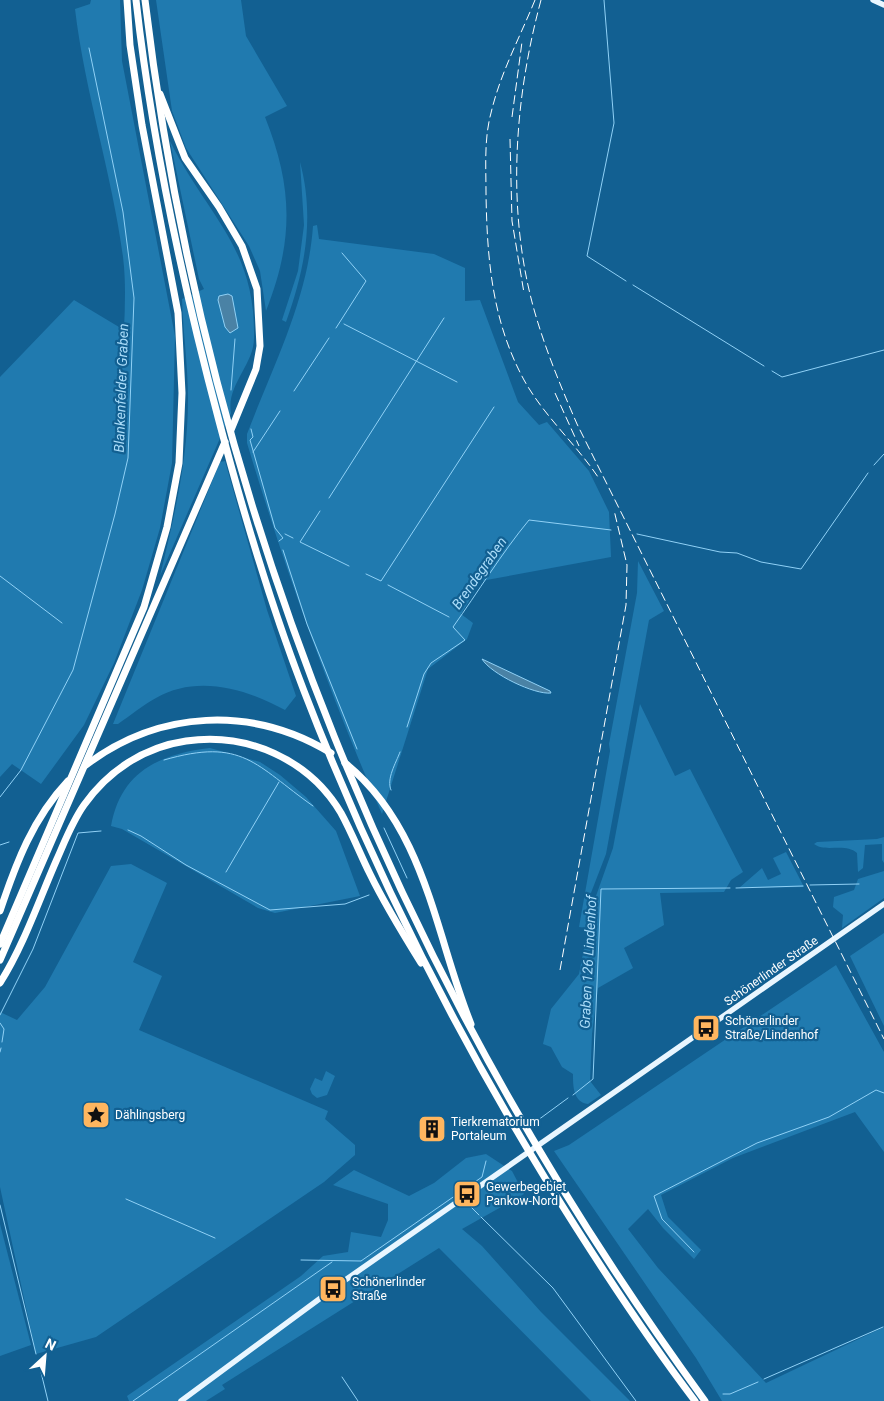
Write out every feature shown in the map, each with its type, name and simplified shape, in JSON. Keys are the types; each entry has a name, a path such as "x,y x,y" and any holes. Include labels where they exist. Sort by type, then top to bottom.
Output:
{"highway":[{"path":"0,944 144,608 158,564 174,495 182,423 182,370 176,304 142,125 130,45 127,0"},
{"path":"136,0 156,139 185,288 222,434 250,531 304,691 386,881 440,992"},
{"path":"145,0 157,90 178,213 226,416 272,567 298,644 352,782 391,870 476,1042 533,1141 606,1259 655,1333 705,1401"},
{"path":"0,960 256,369 260,346 260,306 249,263 232,228 185,158 174,135 165,103 157,90"},
{"path":"0,911 26,842 42,813 72,777 110,749 151,731 201,720 228,719 260,724 296,735 344,762 375,792 401,828 423,878 476,1042"},
{"path":"0,982 13,961 71,828 90,797 107,779 142,754 161,746 203,739 236,741 270,751 300,768 327,793 342,814 382,897 440,992 525,1146 618,1293 695,1401"}],"main road":[{"path":"874,0 884,5"},
{"name":"Schönerlinder Straße","path":"180,1401 357,1272 884,904"}],"shaded area":[{"path":"91,0 120,0 122,61 175,336 172,463 160,528 142,590 114,663 84,725 41,784 12,764 0,777 0,377 74,300 124,330 125,284 123,257 112,195 85,72 75,9 90,4"},
{"path":"156,0 241,0 246,36 287,106 265,117 281,167 285,190 286,214 282,261 266,311 260,271 249,246 186,148 172,111"},
{"path":"170,141 238,255 247,279 252,306 254,338 250,357 232,393 231,413 160,576 175,511 186,444 188,386 182,299 204,289 199,279"},
{"path":"300,162 307,203 306,243 298,283 286,322 282,320 298,271 304,225"},
{"path":"317,225 319,239 434,254 465,268 465,301 480,300 518,402 539,425 547,422 589,471 609,512 611,557 481,581 461,614 473,623 467,639 428,669 382,814 326,677 277,537 247,443 247,434 297,306 310,253 313,226"},
{"path":"228,294 232,296 238,328 230,333 225,327 218,300 219,296"},
{"path":"225,461 267,610 296,696 285,710 255,696 222,687 188,687 156,698 118,724 113,724 220,462"},
{"path":"638,561 664,611 649,620 606,854 589,898 590,927 596,927 596,896 613,848 640,704 675,776 690,769 743,872 731,880 724,892 660,893 664,925 624,948 633,968 598,988 592,1034 590,1081 601,1095 588,1104 579,1100 575,1093 573,1074 562,1067 551,1047 543,1044 551,1009 579,974 588,928 579,927 610,751 609,744 637,593"},
{"path":"482,659 551,693 535,691 514,682 494,671"},
{"path":"210,748 260,762 280,775 306,797 336,831 360,896 275,913 258,908 122,829 111,826 116,807 124,791 146,769 159,761 175,755"},
{"path":"884,837 884,863 882,860 882,844 865,845 863,868 858,872 857,853 847,848 824,848 814,844 817,842"},
{"path":"786,852 804,887 739,888 762,868 768,880 781,874 773,858"},
{"path":"131,864 167,883 133,962 162,976 139,1030 328,1111 325,1119 355,1145 355,1155 324,1182 96,1337 36,1354 0,1187 0,1012 17,1020 45,987 111,866"},
{"path":"884,871 884,898 842,928 843,915 833,907 834,897 854,890 858,879"},
{"path":"884,933 884,1026 850,956"},
{"path":"836,965 884,1052 884,1152 855,1112 733,1158 661,1195 668,1217 701,1250 694,1259 663,1228 648,1209 628,1229 658,1268 766,1383 884,1327 884,1401 722,1401 696,1358 554,1151 569,1145"},
{"path":"326,1071 335,1076 327,1095 317,1098 310,1089 315,1078 322,1081"},
{"path":"486,1154 512,1171 524,1194 462,1229 482,1246 541,1312 630,1401 591,1401 439,1248 222,1385 225,1389 206,1401 129,1401 127,1396 301,1276 323,1256 348,1252 351,1232 381,1237 388,1220 388,1204 333,1185 354,1170 409,1196 434,1183 466,1158"},
{"path":"0,1224 31,1345 0,1356"}],"waterway":[{"path":"604,0 614,123 587,256 626,281"},
{"name":"Blankenfelder Graben","path":"0,797 21,770 73,670 128,458 134,298 123,212 89,48"},
{"path":"336,328 366,281 342,253"},
{"path":"633,285 764,366"},
{"path":"329,498 444,318"},
{"path":"344,324 457,382"},
{"path":"294,391 329,338"},
{"path":"231,390 235,339"},
{"path":"772,371 782,377 884,350"},
{"path":"366,574 381,581 494,407"},
{"path":"253,452 280,411"},
{"path":"251,429 253,437 250,440 275,528 283,538 279,541"},
{"name":"Brendegraben","path":"874,465 884,454"},
{"name":"Brendegraben","path":"637,534 720,552 737,553 761,562 801,569 868,473"},
{"path":"320,511 300,542 349,566"},
{"name":"Brendegraben","path":"407,727 424,674 431,663 465,640 453,627 529,520 611,530"},
{"path":"285,534 293,538"},
{"path":"283,550 307,624 357,749"},
{"path":"0,576 62,623"},
{"path":"388,585 449,617"},
{"path":"164,760 212,752 231,754 261,767 313,806"},
{"path":"391,790 391,776 400,752"},
{"path":"226,872 279,782"},
{"path":"384,828 407,878"},
{"path":"128,830 141,836 186,865 270,910 345,904 369,895"},
{"path":"0,1015 33,949 78,833 101,831"},
{"path":"0,845 9,842"},
{"name":"Graben 126 Lindenhof","path":"810,885 859,884"},
{"name":"Graben 126 Lindenhof","path":"736,888 803,886"},
{"name":"Graben 126 Lindenhof","path":"573,1095 593,1079 601,889 730,888"},
{"path":"0,1023 4,1029 2,1042"},
{"path":"0,1052 1,1048"},
{"path":"694,1252 662,1219 654,1196 757,1143 829,1117 876,1090 884,1093"},
{"name":"Graben 126 Lindenhof","path":"534,1123 568,1098"},
{"path":"301,1260 361,1261 482,1177 486,1161"},
{"path":"126,1199 215,1238"},
{"name":"Graben 126 Lindenhof","path":"467,1203 479,1215"},
{"path":"0,1205 36,1354"},
{"name":"Graben 126 Lindenhof","path":"481,1217 553,1288 636,1401"},
{"path":"133,1401 332,1262"},
{"path":"764,1379 883,1327"},
{"path":"38,1360 48,1401"},
{"path":"342,1377 358,1401"},
{"name":"Graben 126 Lindenhof","path":"723,1394 730,1394 758,1382"}],"railway":[{"path":"535,0 495,98 486,143 488,242 493,289 505,335 513,358 524,380 550,418 598,477"},
{"path":"541,0 525,77 517,156 520,236 526,275 539,327 577,424 884,1039"},
{"path":"512,117 522,42"},
{"path":"510,139 512,221 524,293"},
{"path":"555,393 579,446"},
{"path":"560,970 626,605 627,565 614,510"}],"place":[{"name":"Schönerlinder Straße/Lindenhof","path":"706,1028"},
{"name":"Dählingsberg","path":"96,1115"},
{"name":"Tierkrematorium Portaleum","path":"432,1129"},
{"name":"Gewerbegebiet Pankow-Nord","path":"467,1194"},
{"name":"Schönerlinder Straße","path":"333,1289"}]}
